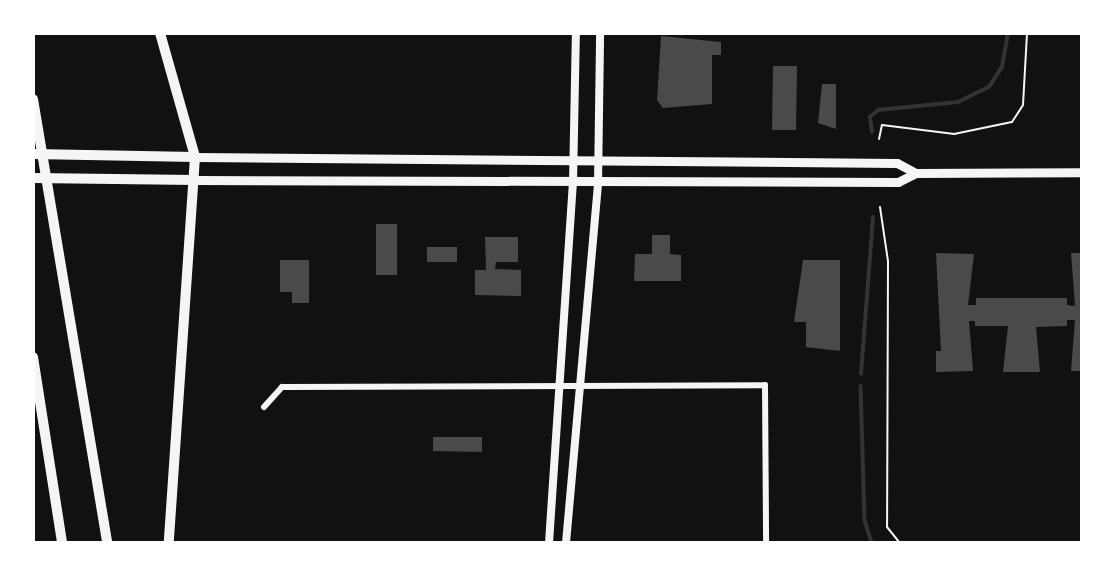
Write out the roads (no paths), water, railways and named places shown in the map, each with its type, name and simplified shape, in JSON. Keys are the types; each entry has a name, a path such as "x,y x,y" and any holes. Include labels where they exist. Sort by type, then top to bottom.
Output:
{"highway":[{"path":"160,33 195,157 169,543"},
{"path":"33,99 107,543"},
{"path":"33,154 195,157"},
{"path":"33,178 195,180"},
{"path":"33,357 62,543"}],"main road":[{"path":"195,157 897,163 916,173"},
{"path":"195,180 573,184 898,182 916,173 1082,172"}],"street":[{"path":"549,543 573,184 576,33"},
{"path":"566,543 598,184 600,33"},
{"path":"264,407 282,387 558,383 765,385 766,543"}],"waterway":[{"path":"872,132 870,117 878,110 958,102 989,87 1002,67 1008,33"},
{"path":"861,374 873,217"},
{"path":"861,386 865,520 872,543"}]}
